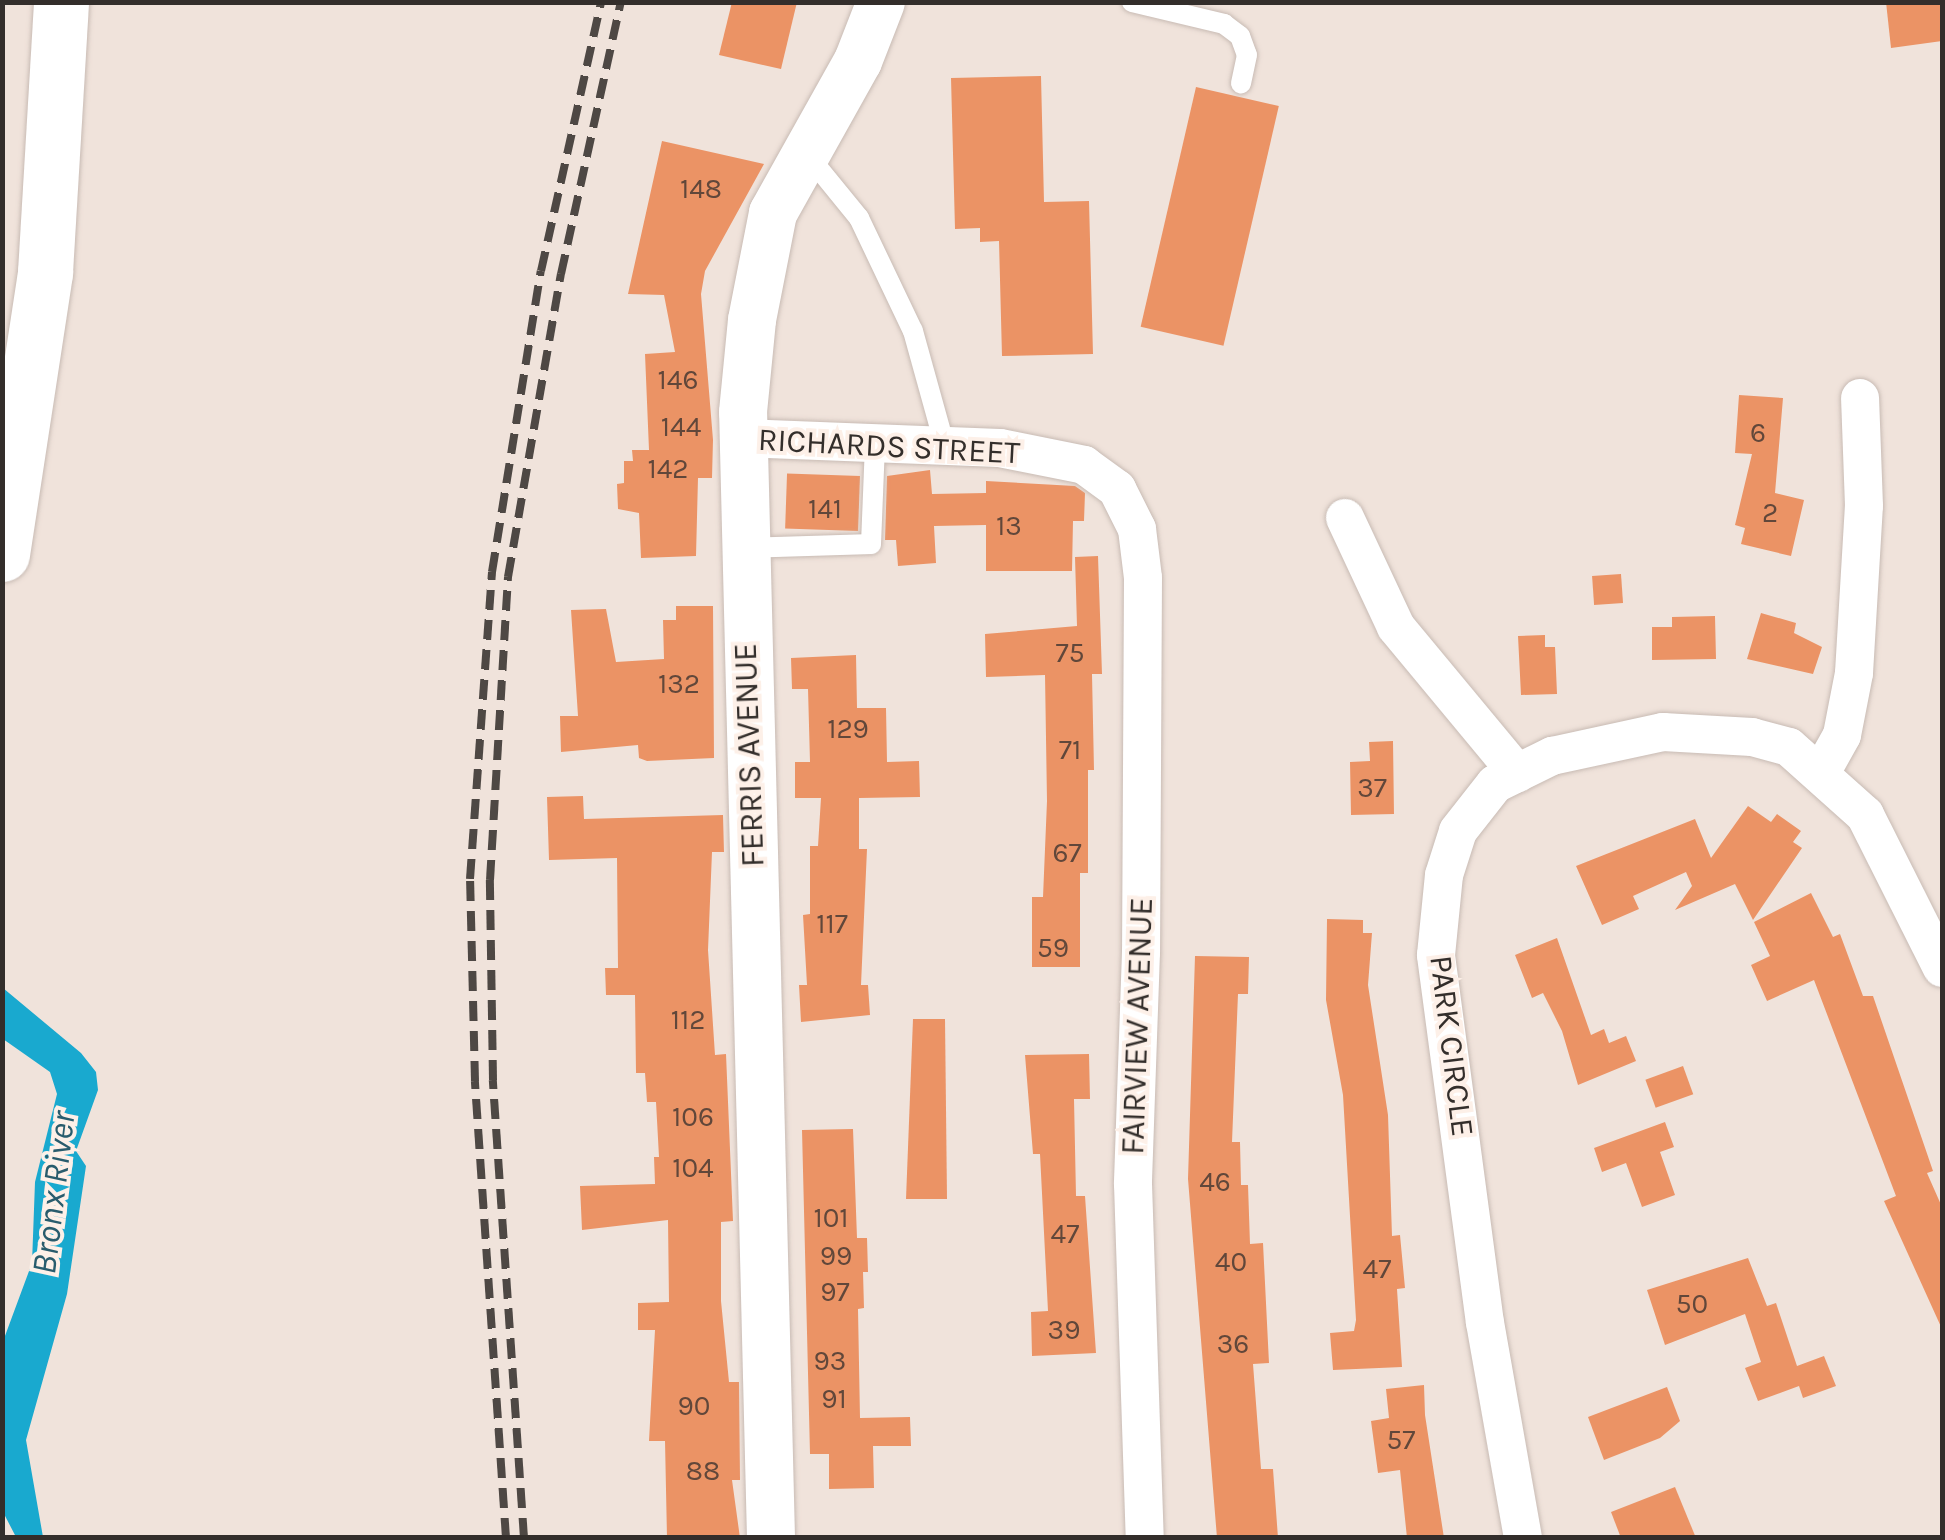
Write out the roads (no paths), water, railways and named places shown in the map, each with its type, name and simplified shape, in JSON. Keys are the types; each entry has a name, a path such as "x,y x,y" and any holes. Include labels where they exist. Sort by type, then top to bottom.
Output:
{"highway":[{"path":"2,554 45,272 61,2"}],"street":[{"name":"FERRIS AVENUE","path":"771,1538 742,438 764,244 805,151 858,61 881,2"},
{"path":"1822,770 1842,735 1854,673 1864,506 1860,398"},
{"name":"RICHARDS STREET","path":"742,438 1000,448 1084,464 1116,489 1130,516"},
{"name":"FAIRVIEW AVENUE","path":"1130,516 1143,578 1133,1184 1145,1538"},
{"path":"1346,518 1396,626 1517,773"},
{"name":"PARK CIRCLE","path":"1524,1538 1485,1323 1436,955 1444,875 1458,831 1495,784 1552,756 1663,732 1752,737 1789,748 1822,770 1865,815 1942,968"}],"lane":[{"path":"1132,2 1224,24 1240,36 1247,55 1241,84"},
{"path":"805,151 859,218 913,330 945,446"},
{"path":"744,548 870,544 876,443"}],"water":[{"name":"Bronx River","path":"3,988 81,1053 96,1072 98,1090 76,1151 86,1166 67,1294 26,1440 43,1537 16,1537 3,1512 2,1344 32,1263 35,1182 57,1094 50,1072 3,1039"}],"railway":[{"path":"506,1538 475,1081 470,879 492,572 541,271 601,2"},
{"path":"524,1538 493,1080 490,880 508,577 561,274 621,2"}]}
